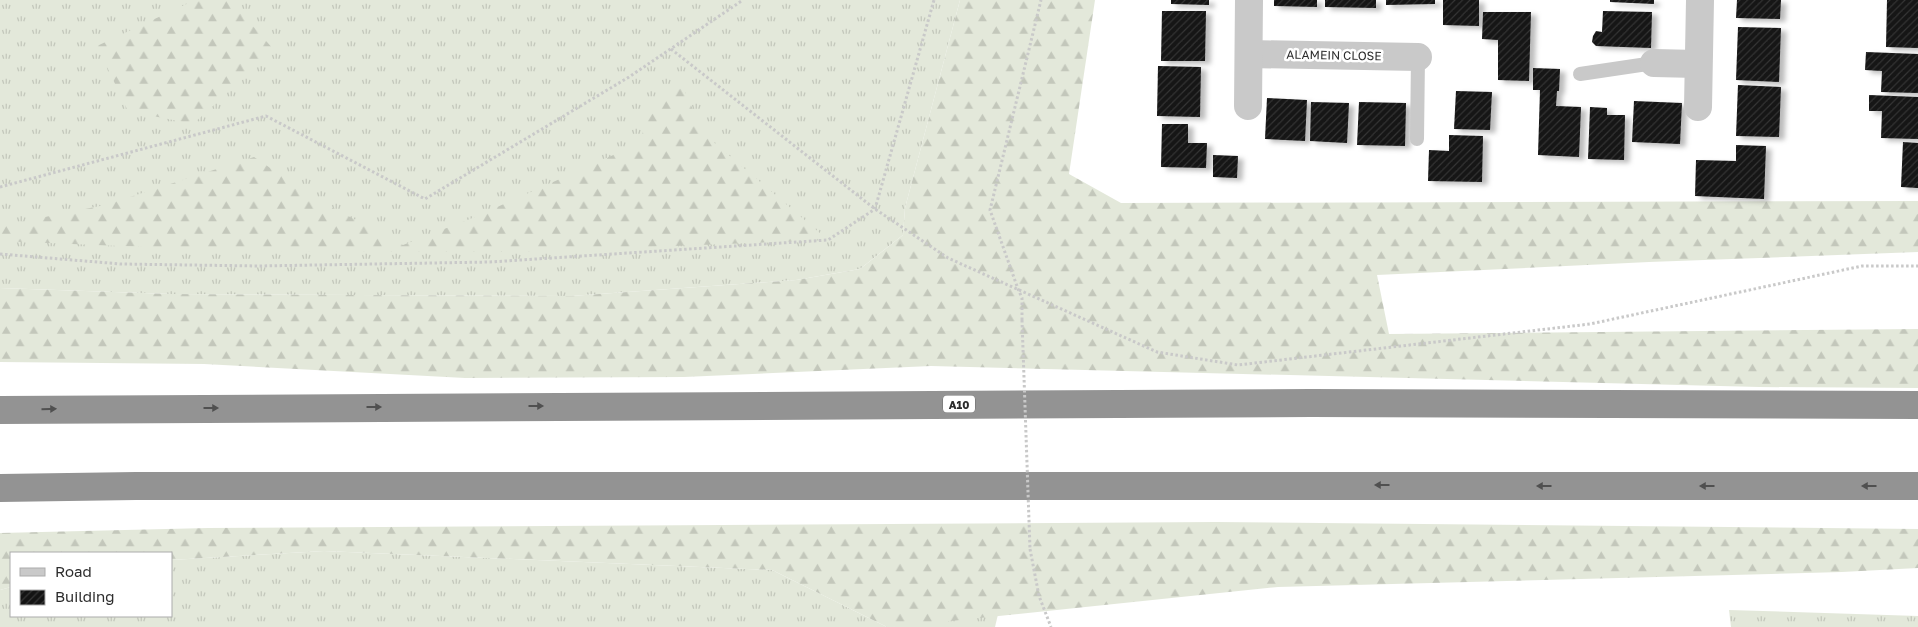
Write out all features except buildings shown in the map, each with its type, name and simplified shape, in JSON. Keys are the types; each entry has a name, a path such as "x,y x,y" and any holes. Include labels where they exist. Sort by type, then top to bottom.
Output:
{"highway":[{"name":"A10","path":"0,410 1301,403 1918,405"},
{"path":"0,488 136,486 1918,486"}],"street":[{"path":"1248,106 1250,0"},
{"path":"1698,107 1700,0"},
{"name":"ALAMEIN CLOSE","path":"1249,54 1418,57"},
{"path":"1654,63 1698,64"}],"lane":[{"path":"1417,140 1418,57"},
{"path":"1580,74 1654,63"}],"path":[{"path":"0,186 266,116 426,198 629,77 743,0"},
{"path":"0,254 121,264 239,266 490,262 828,240 875,209 934,0"},
{"path":"1041,0 990,210 1022,298 1030,550 1039,596 1051,627"},
{"path":"670,49 875,209 948,258 1157,352 1238,365 1590,324 1862,266 1918,266"}],"green space":[{"path":"0,0 960,0 905,208 903,235 860,269 796,280 571,296 171,294 0,288"},
{"path":"195,0 230,0 274,50 193,124 128,111 97,46"},
{"path":"960,0 1095,0 1069,174 1121,203 1918,201 1918,252 1377,275 1389,334 1918,329 1918,388 1759,387 931,366 684,377 465,378 204,364 0,362 0,288 171,294 571,296 796,280 860,269 903,235 905,208"},
{"path":"680,81 704,134 828,240 519,252 241,251 0,241 0,226 105,205 254,157 316,199 403,245 475,217 640,143 647,114"},
{"path":"1216,522 1918,529 1918,568 1842,572 1278,587 893,627 887,627 772,570 324,551 172,560 172,552 10,552 10,587 0,590 0,533 208,528"},
{"path":"324,551 772,570 887,627 0,627 0,590 10,587 10,617 172,617 172,560"},
{"path":"1000,606 995,627 890,627"},
{"path":"1729,610 1918,616 1918,627 1731,627"}]}
